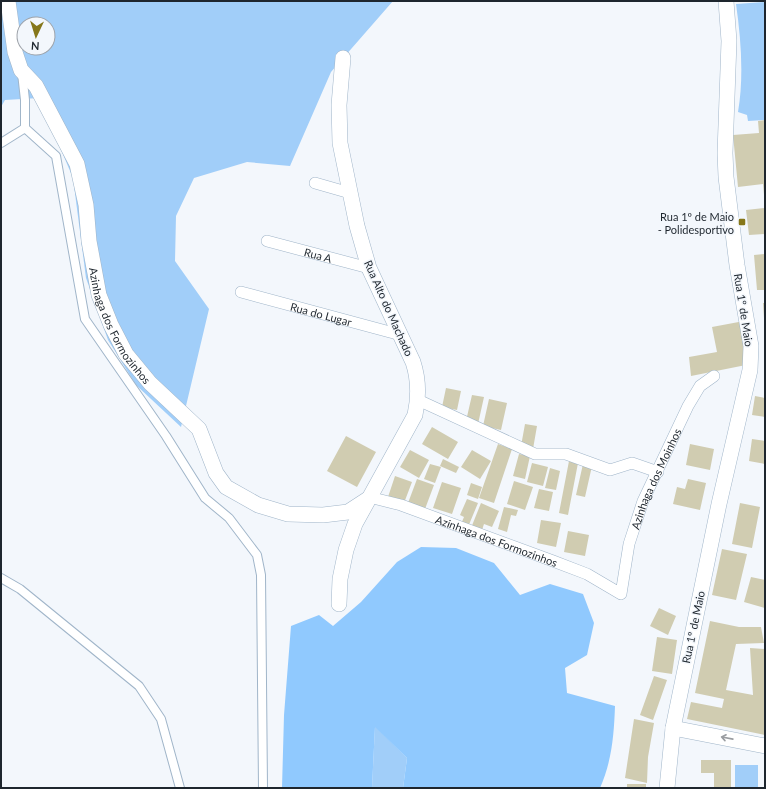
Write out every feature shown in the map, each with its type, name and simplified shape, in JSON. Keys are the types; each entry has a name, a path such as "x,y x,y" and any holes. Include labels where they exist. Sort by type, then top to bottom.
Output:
{"street":[{"name":"Azinhaga dos Formozinhos","path":"8,1 15,52 22,70 36,86 77,164 86,205 89,241 99,295 111,325 126,354 150,383 199,430 216,473 226,487 258,505 288,514 323,515 348,512 368,498 401,505 587,574 621,594"},
{"name":"Rua 1º de Maio","path":"667,788 673,728 719,504 750,370 751,346 737,265 726,176 725,153 730,40 726,1"},
{"name":"Rua Alto do Machado","path":"338,604 340,579 346,550 355,524 415,415 418,400 417,374 413,362 369,268 350,193 340,143 339,105 343,58"},
{"path":"316,183 350,193"},
{"name":"Rua A","path":"267,241 369,268"},
{"name":"Rua do Lugar","path":"241,292 400,335"},
{"name":"Azinhaga dos Moinhos","path":"621,594 629,544 643,501 688,406 700,386 714,376"},
{"path":"418,400 535,454 566,454 610,470 632,463 658,472"},
{"path":"673,728 765,746"}],"lane":[{"path":"22,70 25,100 25,128 56,156 84,319 166,436 205,498 229,518 257,555 261,575 263,788"},
{"path":"1,142 25,128"},
{"path":"1,578 20,589 139,686 161,719 180,788"}],"shaded area":[{"path":"1,1 393,1 331,72 290,166 247,162 194,178 176,216 175,261 209,309 181,427 136,385 108,340 86,278 73,178 39,98 5,100 1,107"},
{"path":"765,2 765,120 748,121 747,115 738,112 741,85 741,58 736,4"},
{"path":"421,547 456,548 494,563 520,595 550,584 583,594 594,623 587,655 565,668 567,693 615,706 610,758 600,788 403,788 407,758 375,727 372,788 282,788 284,715 291,626 319,615 333,626 361,602 397,562"},
{"path":"375,726 407,758 403,788 372,788"},
{"path":"735,765 758,765 758,788 735,788"}],"building":[{"path":"765,120 764,195 763,184 738,187 733,135 759,133 758,121"},
{"path":"765,208 765,234 749,235 746,210"},
{"path":"765,254 765,290 757,290 754,255"},
{"path":"763,303 765,303 765,318 764,318"},
{"path":"744,321 746,365 691,376 689,357 717,352 712,327"},
{"path":"446,388 461,391 457,410 442,407"},
{"path":"472,395 484,397 478,424 466,421"},
{"path":"755,396 765,398 765,417 752,415"},
{"path":"489,399 507,403 501,430 483,426"},
{"path":"525,424 537,426 533,449 521,446"},
{"path":"432,427 458,442 448,459 422,444"},
{"path":"346,436 376,452 357,487 327,471"},
{"path":"752,439 765,441 765,464 749,461"},
{"path":"498,444 512,449 494,503 479,498"},
{"path":"690,444 714,449 710,470 686,465"},
{"path":"410,450 429,460 419,478 400,467"},
{"path":"472,450 491,461 480,479 461,467"},
{"path":"519,454 530,456 525,479 513,476"},
{"path":"443,459 459,467 456,473 440,466"},
{"path":"569,461 578,463 568,515 559,513"},
{"path":"532,463 548,467 543,486 527,482"},
{"path":"430,464 441,467 435,483 424,479"},
{"path":"583,464 592,466 585,497 576,495"},
{"path":"550,468 560,471 556,490 545,488"},
{"path":"395,476 412,482 404,503 388,497"},
{"path":"417,479 434,485 425,509 408,503"},
{"path":"688,479 706,483 700,510 673,504 677,487 685,489"},
{"path":"514,481 533,487 525,510 507,504"},
{"path":"442,482 461,488 452,514 433,508"},
{"path":"471,483 482,487 478,499 467,495"},
{"path":"539,489 553,492 549,511 534,508"},
{"path":"467,499 478,503 468,527 461,524 464,517 460,515"},
{"path":"481,503 499,511 492,527 484,524 481,533 471,528"},
{"path":"740,503 760,507 752,548 732,544"},
{"path":"504,507 518,510 516,516 511,515 507,532 498,529"},
{"path":"541,520 561,523 556,547 537,543"},
{"path":"568,531 589,535 585,556 564,552"},
{"path":"722,549 747,554 736,600 712,595"},
{"path":"751,577 765,580 765,608 744,602"},
{"path":"659,608 676,616 668,635 650,626"},
{"path":"710,621 739,627 761,627 764,643 736,644 726,690 753,695 750,648 765,649 765,735 687,719 691,702 722,708 724,699 695,693"},
{"path":"657,637 677,640 672,674 652,671"},
{"path":"654,676 667,680 653,720 640,715"},
{"path":"634,719 654,723 648,757 647,783 625,778"},
{"path":"701,760 731,760 731,788 714,788 714,773 701,773"},
{"path":"627,784 646,784 646,788 627,788"}],"place":[{"name":"Rua 1º de Maio - Polidesportivo","path":"742,222"}]}
